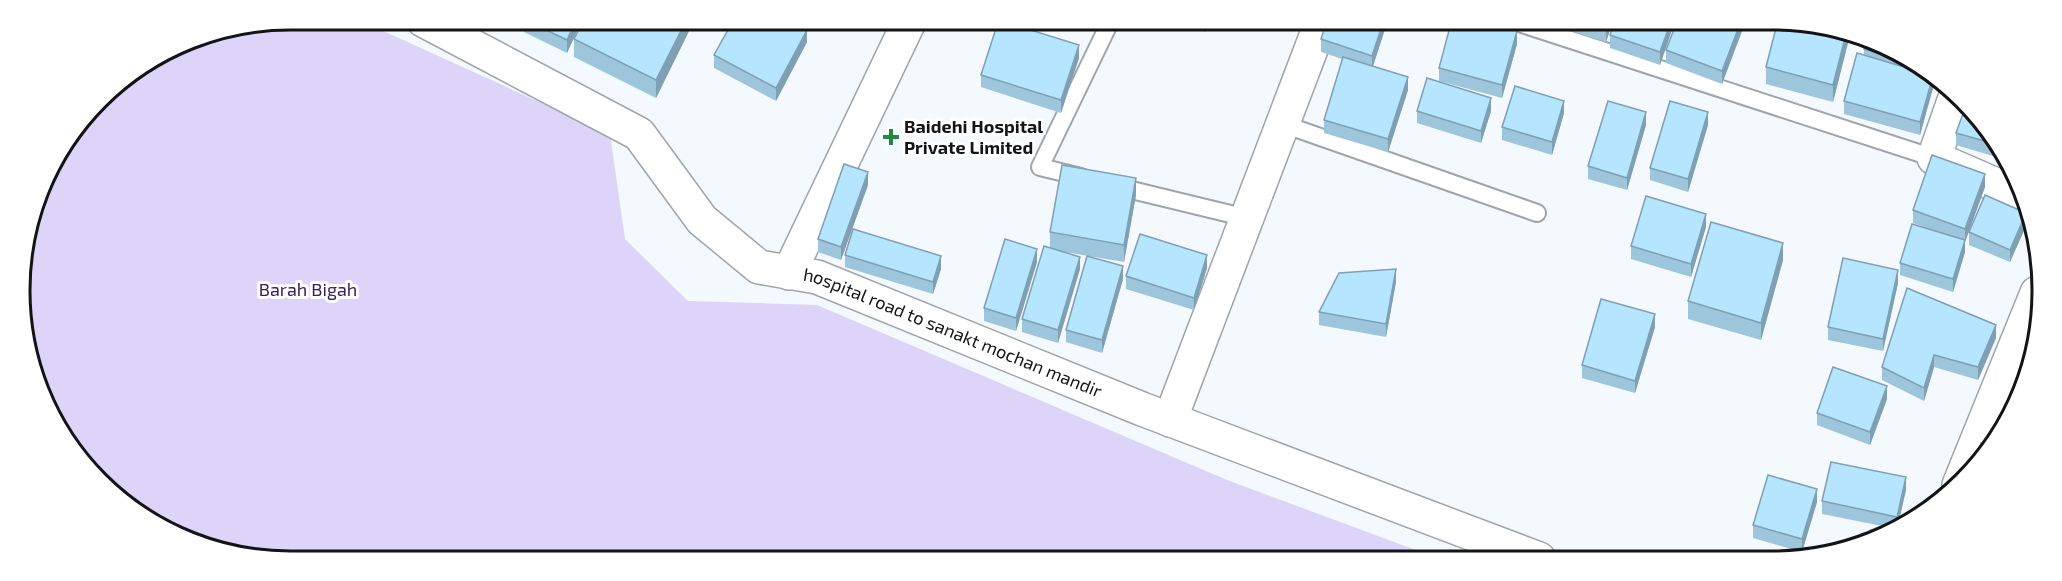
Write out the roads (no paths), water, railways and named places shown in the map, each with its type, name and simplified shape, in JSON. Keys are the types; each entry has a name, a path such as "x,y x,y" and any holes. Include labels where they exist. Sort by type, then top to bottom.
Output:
{"street":[{"name":"hospital road to sanakt mochan mandir","path":"463,30 639,134 702,220 759,267 817,278 1170,420 1518,551"},
{"path":"789,273 905,30"},
{"path":"1170,420 1319,30"},
{"path":"1953,104 1934,158 2012,192"},
{"path":"1970,459 2031,308"}],"lane":[{"path":"1106,30 1040,167 1247,218"},
{"path":"1540,30 1934,158"},
{"path":"1283,124 1537,213"}],"place":[{"name":"Baidehi Hospital Private Limited","path":"891,137"}],"park label":[{"name":"Barah Bigah","path":"308,290"}]}
